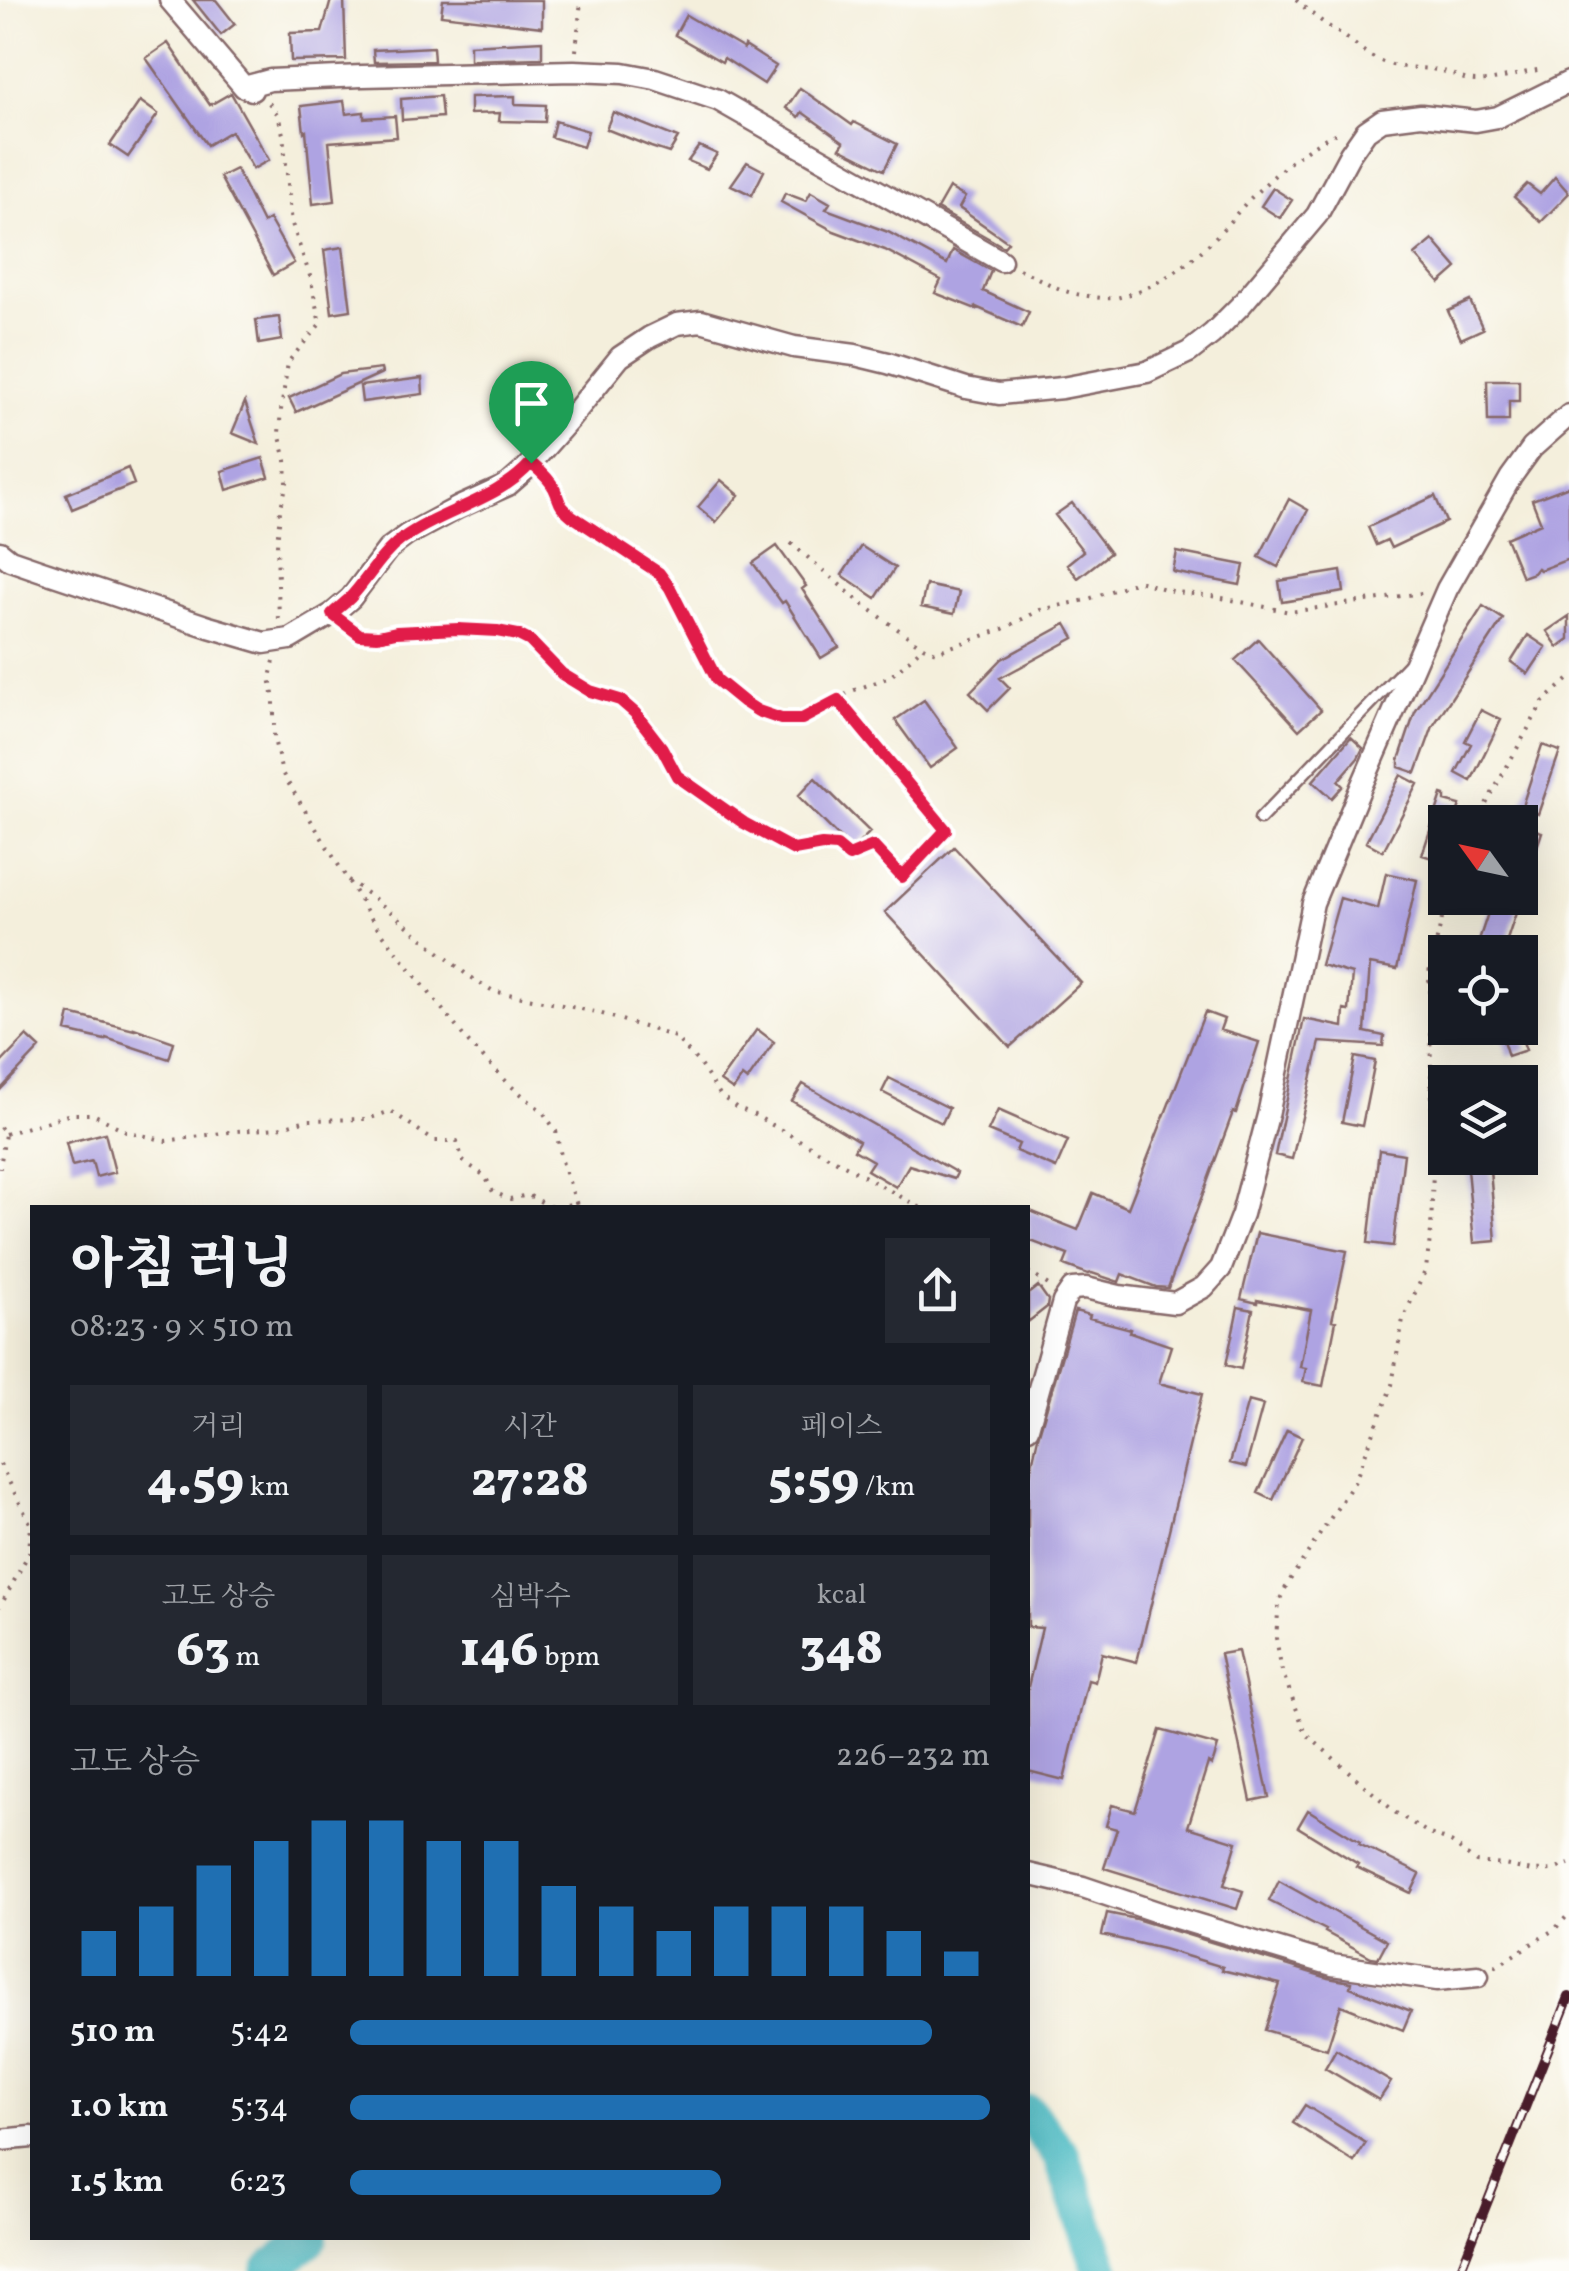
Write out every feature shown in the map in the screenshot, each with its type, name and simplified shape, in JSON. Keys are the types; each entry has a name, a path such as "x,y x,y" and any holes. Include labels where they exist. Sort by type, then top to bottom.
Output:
{"street":[{"path":"170,0 244,86 264,95"},
{"path":"244,86 270,80 574,70 655,79 718,100 1001,261"},
{"path":"0,552 10,560 209,627 264,642 290,639 332,614 350,598 388,548 459,507 508,485 620,357 677,324 693,320 794,347 888,363 966,388 999,394 1062,388 1147,372 1188,352 1241,305 1317,215 1350,154 1366,132 1382,120 1421,115 1452,120 1487,119 1512,111 1562,75"},
{"path":"1030,1421 1062,1302 1072,1289 1176,1304 1204,1287 1221,1268 1242,1214 1268,1116 1313,903 1447,590 1511,477 1532,448 1569,415"},
{"path":"1030,1874 1083,1886 1332,1965 1437,1980 1478,1976"},
{"path":"0,2140 30,2138"}],"lane":[{"path":"1260,819 1416,658"}],"path":[{"path":"574,70 581,0"},
{"path":"1296,0 1353,46 1388,64 1444,71 1477,82 1526,71 1562,75"},
{"path":"264,95 278,115 283,134 292,224 310,276 320,324 288,362 279,432 287,483 277,546 278,640 270,677 274,739 282,773 374,923 469,1043 543,1112 556,1131 577,1205"},
{"path":"1001,261 1056,288 1080,295 1117,298 1153,284 1188,262 1288,164 1344,130"},
{"path":"531,463 554,488 559,505 659,573 717,680 758,711 781,719 802,719 890,677 923,647"},
{"path":"791,543 861,603 936,652 1003,629 1040,610 1086,600 1138,581 1175,592 1290,612 1447,590"},
{"path":"332,614 360,635 458,629 518,635 530,641 562,674 590,691 620,700 662,748 677,776 744,823 794,850 837,846 849,856 873,846 902,877 946,830 838,700"},
{"path":"1485,805 1543,702 1569,679"},
{"path":"346,878 493,991 596,1012 675,1037 721,1096 737,1108 916,1205"},
{"path":"1443,915 1429,973 1433,1168 1426,1269 1403,1318 1385,1407 1355,1480 1279,1601 1276,1638 1282,1671 1306,1734 1396,1813 1451,1842 1476,1862 1532,1871 1569,1864"},
{"path":"5,1134 71,1114 93,1114 126,1131 166,1141 278,1128 307,1120 368,1119 391,1110 434,1141 457,1141 463,1160 485,1176 493,1192 510,1199 528,1195 549,1205"},
{"path":"0,1127 5,1134 0,1168"},
{"path":"1030,1273 1067,1296"},
{"path":"0,1464 30,1521"},
{"path":"0,1607 29,1553 30,1544"},
{"path":"1478,1976 1555,1930 1569,1914"}],"building":[{"path":"193,0 216,0 235,24 221,35"},
{"path":"331,0 344,0 346,60 291,61 290,33 322,32"},
{"path":"443,0 542,0 542,27 441,15"},
{"path":"686,15 776,66 764,84 724,58 722,62 675,35"},
{"path":"542,41 542,58 470,60 470,45"},
{"path":"168,43 210,105 231,93 269,160 253,169 231,131 207,145 146,58"},
{"path":"433,47 434,61 374,62 373,50"},
{"path":"800,88 852,125 854,122 897,144 884,170 840,148 844,142 802,112 799,117 786,108"},
{"path":"440,96 442,117 402,120 401,99"},
{"path":"515,96 515,104 546,105 545,122 499,121 500,113 470,114 470,97"},
{"path":"140,101 158,114 128,157 110,145"},
{"path":"344,101 346,114 364,112 364,118 395,116 397,137 329,142 335,201 313,204 301,106"},
{"path":"613,112 678,138 669,153 606,129"},
{"path":"555,121 588,131 583,147 551,137"},
{"path":"699,146 717,154 707,169 688,161"},
{"path":"747,162 764,171 752,195 731,185"},
{"path":"236,169 263,223 269,219 294,263 273,275 220,177"},
{"path":"1555,177 1569,193 1541,222 1514,197 1527,184 1540,194"},
{"path":"949,188 965,197 959,208 1008,242 1004,247 937,209"},
{"path":"1273,188 1292,200 1280,218 1261,206"},
{"path":"811,192 830,203 826,209 888,232 947,264 953,250 991,271 983,291 1029,312 1022,327 935,293 941,280 781,202 785,193 806,201"},
{"path":"1433,240 1457,268 1440,283 1415,255"},
{"path":"343,247 351,310 332,313 324,250"},
{"path":"1470,301 1483,329 1461,339 1448,311"},
{"path":"279,317 282,340 259,344 256,320"},
{"path":"381,369 382,373 296,412 289,398 340,374"},
{"path":"422,378 423,394 362,402 360,386"},
{"path":"1487,380 1519,380 1519,401 1509,401 1509,421 1488,421"},
{"path":"245,402 259,444 232,433"},
{"path":"263,458 269,477 227,490 222,471"},
{"path":"128,468 134,484 72,509 66,494"},
{"path":"721,480 739,495 716,522 698,507"},
{"path":"1569,486 1569,559 1537,568 1522,577 1506,538 1541,523 1532,500"},
{"path":"1435,496 1446,522 1391,548 1387,540 1376,545 1368,527"},
{"path":"1289,499 1308,510 1278,567 1259,557"},
{"path":"1072,503 1110,553 1078,578 1067,564 1083,551 1055,515"},
{"path":"777,546 806,586 802,589 839,647 821,658 785,601 782,603 753,563"},
{"path":"861,546 895,568 876,598 842,575"},
{"path":"1177,552 1244,565 1240,585 1173,572"},
{"path":"1341,571 1344,592 1282,602 1279,581"},
{"path":"926,585 959,592 954,614 921,607"},
{"path":"1483,606 1503,619 1433,726 1416,773 1399,767 1415,712"},
{"path":"1569,616 1569,639 1558,647 1547,631"},
{"path":"1066,624 1074,638 1000,678 1010,688 988,710 970,692 1002,659"},
{"path":"1528,635 1546,647 1528,674 1511,662"},
{"path":"1258,639 1321,710 1299,730 1235,660"},
{"path":"924,700 958,748 930,768 895,720"},
{"path":"1481,710 1501,720 1471,781 1456,773 1471,744 1465,741"},
{"path":"1351,737 1363,748 1338,781 1343,786 1332,798 1313,781"},
{"path":"1542,745 1560,751 1538,814 1538,805 1522,805"},
{"path":"1401,775 1418,784 1383,851 1366,842"},
{"path":"815,778 870,832 852,850 798,796"},
{"path":"1442,794 1445,801 1460,805 1438,805"},
{"path":"954,847 1081,983 1010,1047 885,912"},
{"path":"1386,873 1417,880 1397,969 1370,964 1365,1032 1384,1036 1383,1046 1320,1042 1292,1159 1275,1155 1304,1019 1343,1027 1344,1010 1349,1011 1352,974 1321,965 1340,898 1378,909"},
{"path":"1487,915 1515,915 1509,935 1481,935"},
{"path":"1205,1012 1224,1019 1220,1030 1259,1042 1236,1113 1233,1112 1168,1288 1122,1274 1119,1282 1088,1274 1064,1265 1068,1255 1030,1241 1030,1211 1078,1230 1093,1193 1128,1208"},
{"path":"70,1014 134,1028 174,1042 169,1059 106,1038 66,1031"},
{"path":"757,1029 774,1042 747,1081 742,1077 733,1090 720,1081"},
{"path":"27,1036 40,1048 0,1090 0,1064"},
{"path":"1504,1045 1524,1045 1526,1050 1508,1056"},
{"path":"1355,1057 1375,1061 1362,1126 1342,1122"},
{"path":"889,1078 949,1108 942,1123 882,1092"},
{"path":"803,1084 957,1173 954,1179 909,1165 896,1187 867,1170 873,1161 854,1150 859,1141 792,1101"},
{"path":"998,1110 1068,1141 1056,1168 1016,1151 1019,1144 988,1131"},
{"path":"105,1133 115,1172 96,1177 92,1161 72,1166 66,1143"},
{"path":"1379,1150 1404,1154 1393,1246 1368,1243"},
{"path":"1468,1175 1490,1175 1496,1241 1474,1243"},
{"path":"1257,1233 1347,1251 1323,1386 1303,1382 1306,1368 1300,1367 1311,1310 1241,1299"},
{"path":"1038,1286 1048,1300 1047,1307 1030,1320 1030,1292"},
{"path":"1238,1307 1253,1310 1241,1369 1226,1365"},
{"path":"1075,1311 1171,1346 1159,1383 1202,1394 1137,1662 1102,1653 1095,1682 1088,1680 1064,1780 1030,1772 1030,1679 1042,1628 1030,1627 1030,1474"},
{"path":"1248,1401 1263,1405 1246,1467 1230,1463"},
{"path":"1287,1430 1302,1437 1273,1500 1258,1493"},
{"path":"1238,1651 1269,1797 1251,1801 1220,1654"},
{"path":"1160,1730 1218,1746 1212,1765 1208,1763 1188,1827 1237,1842 1224,1885 1243,1891 1237,1909 1104,1868 1117,1829 1106,1826 1112,1805 1135,1811"},
{"path":"1308,1810 1359,1844 1420,1874 1411,1893 1356,1867 1358,1864 1298,1827"},
{"path":"1279,1881 1387,1941 1378,1958 1269,1901"},
{"path":"1107,1913 1351,1982 1350,1987 1411,2011 1403,2030 1341,2005 1327,2049 1265,2030 1280,1984 1102,1935"},
{"path":"1336,2049 1391,2082 1379,2100 1325,2068"},
{"path":"1305,2105 1366,2143 1354,2162 1293,2123"}],"waterway":[{"path":"1030,2116 1062,2157 1102,2271"},
{"path":"270,2271 307,2240"}],"railway":[{"path":"1460,2271 1569,1997"}],"route":[{"path":"531,463 554,488 559,505 659,573 717,680 744,702 781,719 802,719 838,700 946,830 902,877 873,846 849,856 837,846 794,850 744,823 677,776 662,748 620,700 590,691 562,674 530,641 518,635 458,629 360,635 332,614 350,598 388,548 459,507 508,485 531,463"}]}
